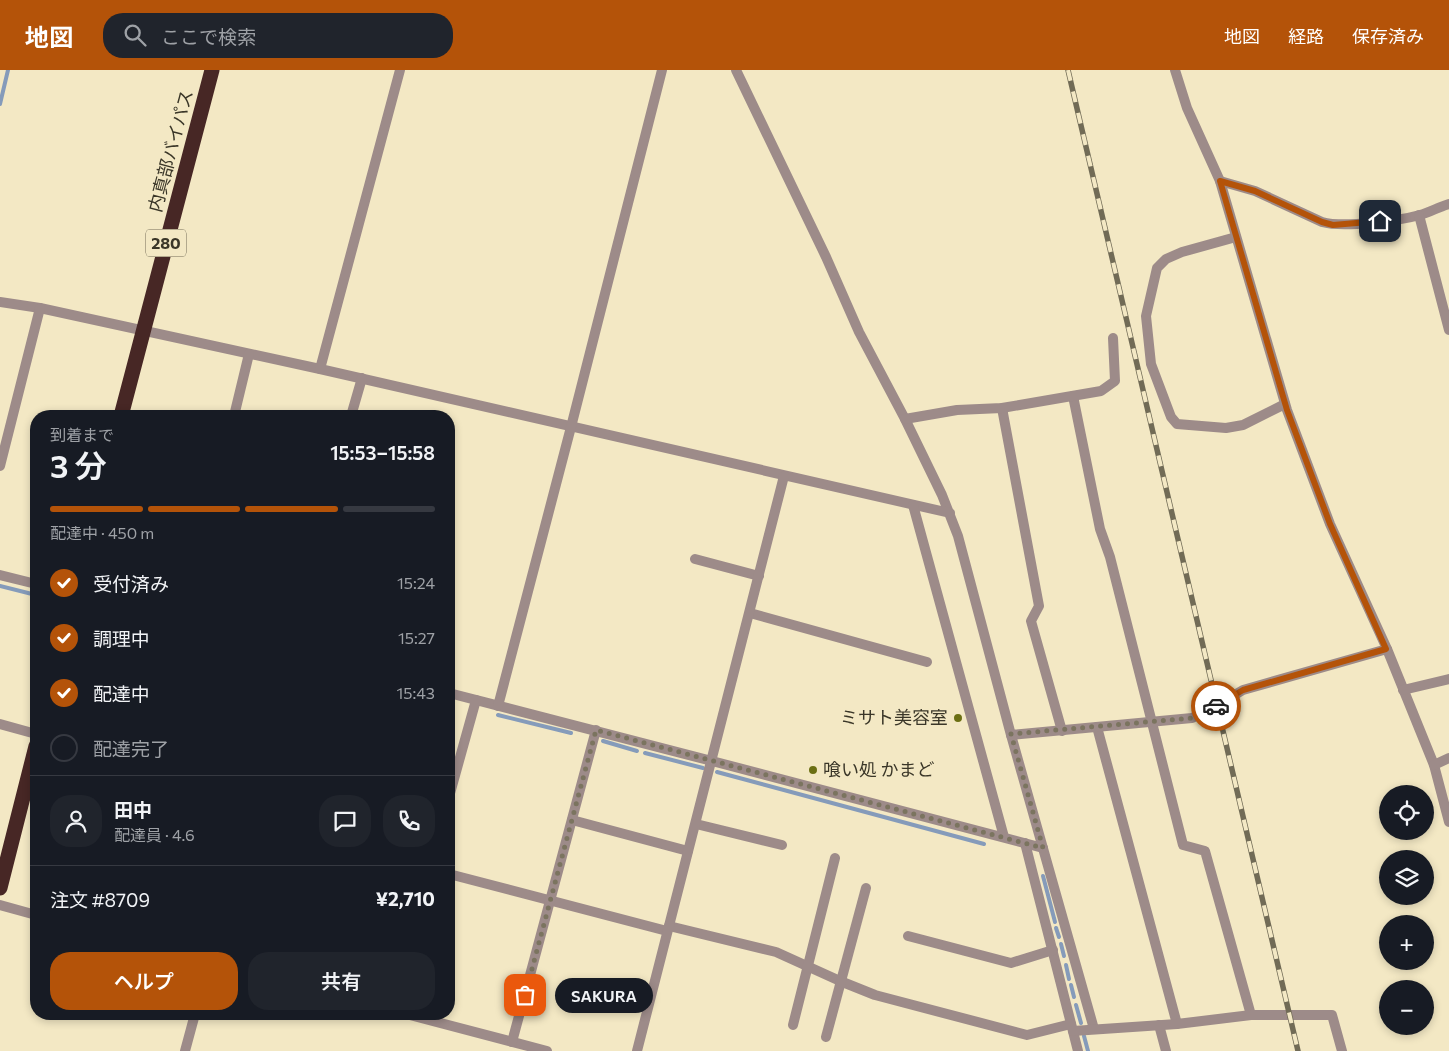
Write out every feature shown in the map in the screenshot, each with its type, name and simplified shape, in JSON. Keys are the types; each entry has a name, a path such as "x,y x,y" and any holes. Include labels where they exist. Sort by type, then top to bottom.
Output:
{"highway":[{"name":"内真部バイパス","path":"122,410 212,70"},
{"path":"0,888 30,778"}],"street":[{"path":"320,369 400,70"},
{"path":"498,706 662,70"},
{"path":"736,70 860,332 905,419 950,513 958,536 1094,1030"},
{"path":"1175,70 1188,108 1220,181 1277,370 1285,404 1330,524 1386,649 1434,765 1449,822"},
{"path":"1220,181 1255,191 1322,222 1333,225 1419,215 1449,204"},
{"path":"1419,215 1449,330"},
{"path":"1236,237 1182,252 1166,259 1156,268 1146,316 1150,364 1170,417 1177,424 1226,428 1243,425 1285,404"},
{"path":"0,302 40,308 142,332 362,378 950,513"},
{"path":"0,466 40,308"},
{"path":"905,419 957,410 1002,408 1101,391 1115,381 1113,338"},
{"path":"235,410 249,354"},
{"path":"353,410 362,378"},
{"path":"1073,396 1100,529 1110,557 1183,844 1205,851 1251,1015"},
{"path":"1002,408 1039,606 1031,621 1062,730"},
{"path":"637,1051 784,476"},
{"path":"913,505 1004,838"},
{"path":"695,559 759,576"},
{"path":"0,574 30,582"},
{"path":"750,613 927,662"},
{"path":"1011,734 1192,718 1243,690 1386,649"},
{"path":"1403,690 1449,679"},
{"path":"455,695 1043,848"},
{"path":"455,775 476,700"},
{"path":"0,724 30,732"},
{"path":"1097,727 1177,1024"},
{"path":"512,1042 596,730"},
{"path":"1434,765 1449,758"},
{"path":"572,820 688,851"},
{"path":"696,824 782,845"},
{"path":"1025,843 1078,1051"},
{"path":"793,1025 835,858"},
{"path":"455,876 668,929 776,952 840,982 875,995 1027,1035 1072,1027 1094,1030 1159,1026 1251,1015 1332,1016 1342,1051"},
{"path":"826,1037 866,888"},
{"path":"0,905 30,913"},
{"path":"908,936 1011,963 1053,950"},
{"path":"185,1051 193,1020"},
{"path":"429,1020 547,1051"},
{"path":"1159,1026 1166,1051"}],"waterway":[{"path":"0,104 8,70"},
{"path":"0,586 30,594"},
{"path":"498,715 571,733"},
{"path":"603,741 637,751"},
{"path":"645,753 703,768"},
{"path":"717,772 984,844"},
{"path":"1043,876 1055,922"},
{"path":"1056,928 1059,937"},
{"path":"1061,944 1064,956"},
{"path":"1066,965 1069,979"},
{"path":"1071,985 1074,997"},
{"path":"1076,1005 1081,1023"},
{"path":"1084,1036 1088,1051"}],"railway":[{"path":"1068,70 1298,1051"}],"way so far":[{"path":"525,995 596,730 1043,848 1011,734 1192,718 1216,706"}],"place":[{"name":"ミサト美容室","path":"958,718"},
{"name":"喰い処 かまど","path":"813,770"},
{"name":"SAKURA","path":"525,995"}],"route":[{"path":"1216,706 1243,690 1386,649 1330,524 1287,410 1277,370 1220,181 1255,191 1322,222 1333,225 1380,221"}]}
